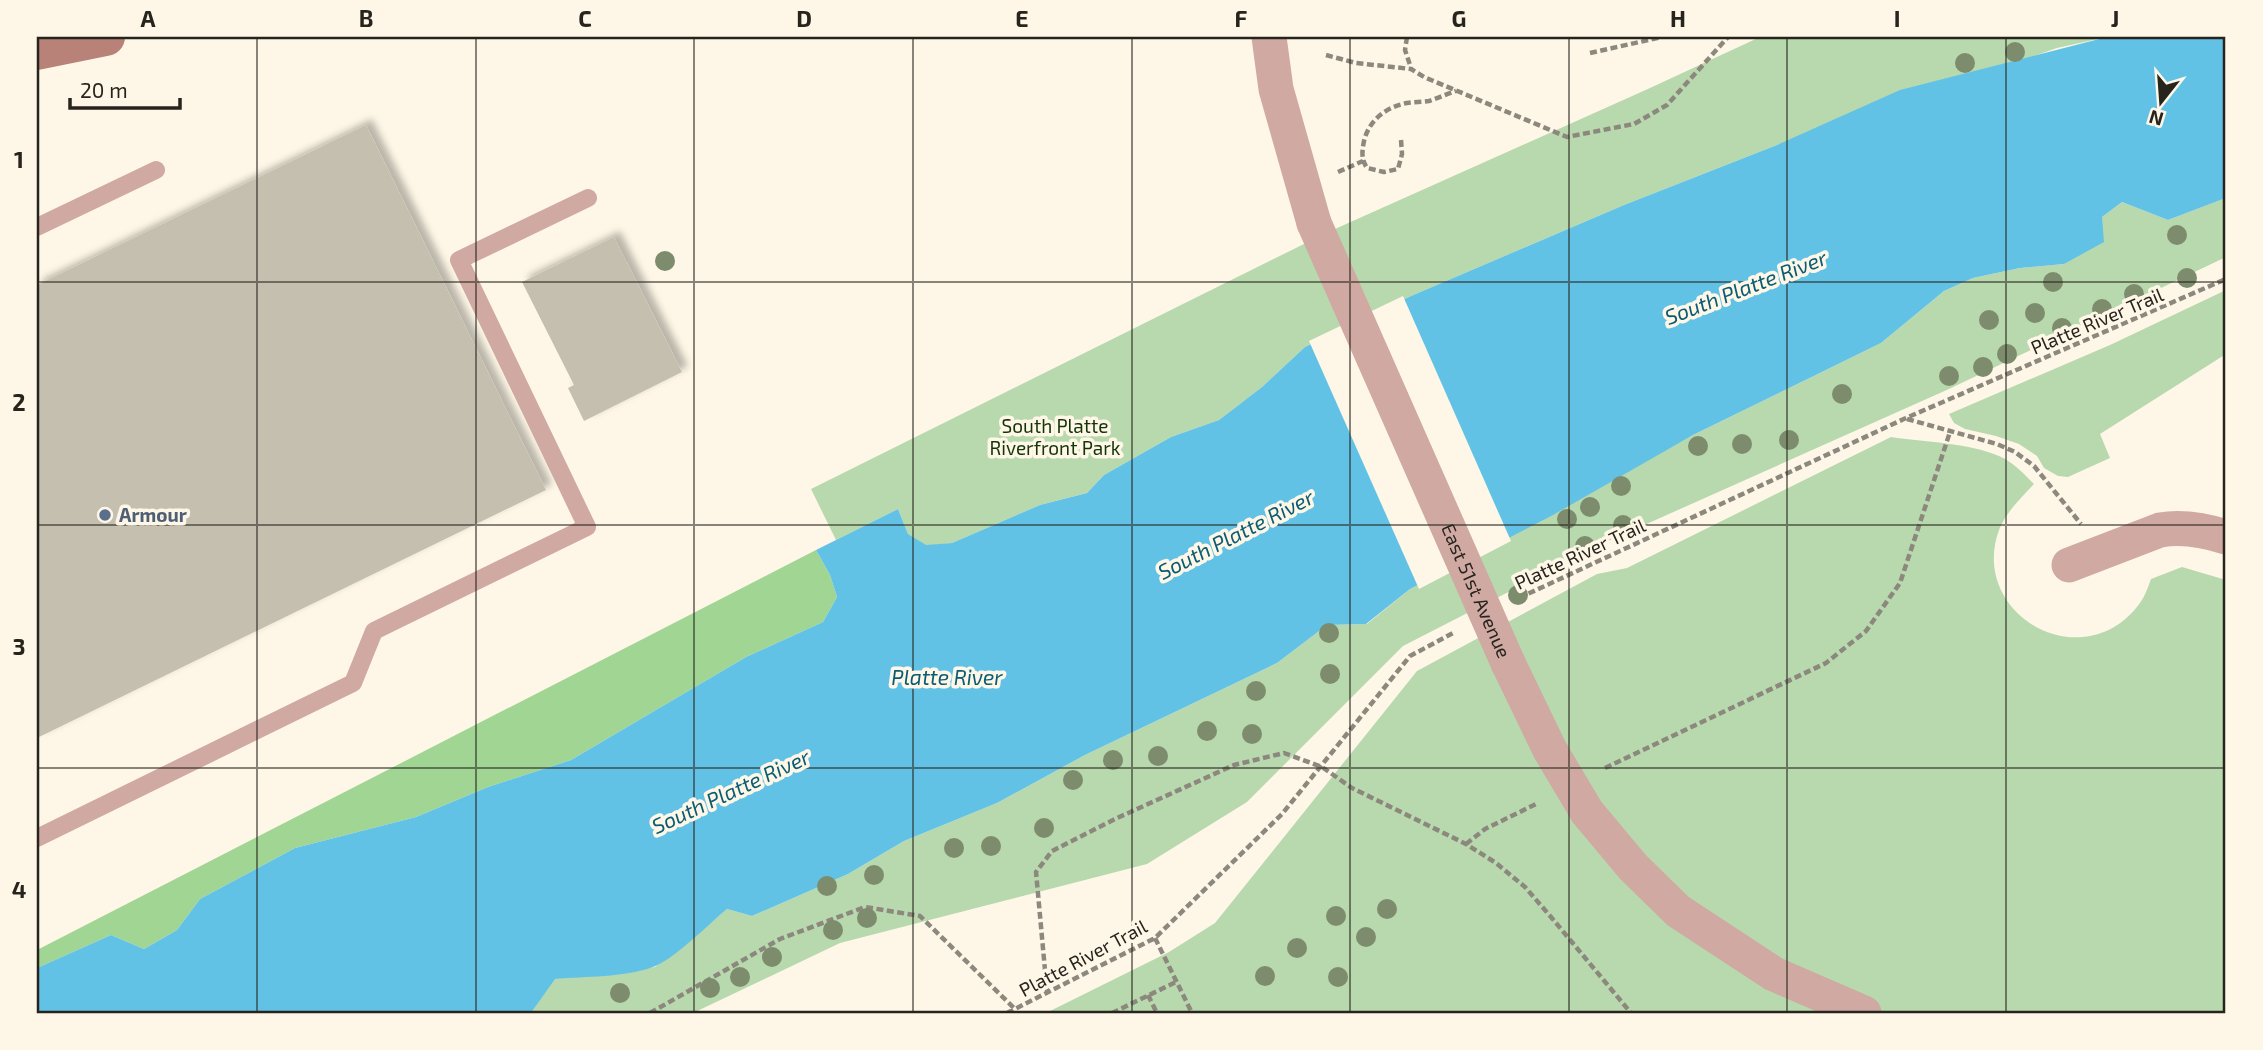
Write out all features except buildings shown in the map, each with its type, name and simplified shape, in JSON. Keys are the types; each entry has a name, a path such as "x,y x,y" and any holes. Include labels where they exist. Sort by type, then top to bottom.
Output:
{"street":[{"path":"37,51 106,37"},
{"name":"East 51st Avenue","path":"1269,37 1276,89 1314,223 1549,750 1587,812 1633,867 1678,911 1774,974 1864,1013"},
{"path":"2069,565 2145,534 2175,527 2226,537"}],"lane":[{"path":"37,227 156,170"},
{"path":"37,838 353,683 374,631 587,527 459,260 589,198"}],"path":[{"path":"1407,37 1405,50 1411,69"},
{"path":"1590,53 1662,37"},
{"path":"1326,55 1356,63 1411,69 1456,91 1567,137 1634,124 1667,104 1724,38"},
{"path":"1401,140 1402,154 1398,169 1392,172 1375,172 1367,168 1363,161 1365,137 1371,124 1381,114 1393,107 1428,101 1456,91"},
{"path":"1338,172 1363,161"},
{"name":"Platte River Trail","path":"1507,604 1906,418 2226,279"},
{"path":"1906,418 1997,444 2015,452 2034,466 2103,551"},
{"path":"1605,768 1826,663 1866,631 1900,583 1950,432"},
{"name":"Platte River Trail","path":"1007,1013 1155,938 1282,814 1409,656 1458,630"},
{"path":"1047,992 1036,872 1052,851 1234,765 1284,753 1322,767 1352,788 1466,844 1496,863 1525,887 1631,1013"},
{"path":"1466,844 1486,829 1536,804"},
{"path":"650,1013 780,939 864,907 920,916 1015,1009"},
{"path":"1155,938 1192,1013"},
{"path":"1115,1013 1176,982"},
{"path":"1148,995 1157,1013"}],"green space":[{"name":"South Platte Riverfront Park","path":"1760,37 2107,37 2057,48 1777,145 1624,205 1411,296 1305,347 1262,387 1219,420 1171,437 1104,475 1087,493 1040,505 952,543 926,546 908,534 898,509 836,540 811,489 1326,233"},
{"path":"2226,198 2226,257 1949,389 1604,543 1403,646 1247,802 1147,864 840,943 693,1013 531,1013 554,979 655,967 727,909 752,916 848,874 904,841 997,803 1085,755 1277,663 1327,625 1367,624 1410,589 1693,435 1881,343 1944,291 1973,278 2020,268 2064,264 2102,217 2122,202 2168,220"},
{"path":"2226,290 2226,354 2100,434 2110,458 2068,477 2058,476 2044,468 2037,456 2019,444 1965,429 1954,423 1949,414 2110,345"},
{"path":"1891,437 1987,452 2009,461 2034,484 2014,505 2002,523 1994,561 2000,588 2015,611 2037,627 2063,636 2090,636 2117,625 2140,603 2151,579 2182,567 2226,580 2226,1013 1046,1013 1169,952 1215,923 1417,671 1597,574 1627,568"},
{"path":"816,550 830,575 837,597 823,622 746,657 571,760 488,787 416,817 295,848 200,899 177,930 144,949 111,935 37,968 37,950"}],"water":[{"name":"Platte River","path":"2107,37 2226,37 2226,198 2168,220 2122,202 2102,217 2104,242 2064,264 2020,268 1973,278 1944,291 1881,343 1693,435 1553,515 1410,589 1366,624 1327,625 1277,663 1085,755 997,803 904,841 848,874 752,916 727,909 680,950 653,967 629,973 555,979 531,1013 37,1013 37,968 111,935 144,949 177,930 200,899 295,848 416,817 488,787 571,760 746,657 823,622 837,597 830,575 816,550 898,509 908,534 926,545 952,543 1040,505 1087,493 1104,475 1171,437 1219,420 1262,387 1305,347 1411,296 1624,205 1777,145 1900,90"}],"pier":[{"path":"1403,296 1511,541 1419,589 1309,341"}],"place":[{"name":"Armour","path":"105,515"}],"water label":[{"name":"South Platte River","path":"1746,288"},
{"name":"South Platte River","path":"1236,535"},
{"name":"South Platte River","path":"731,792"}]}
